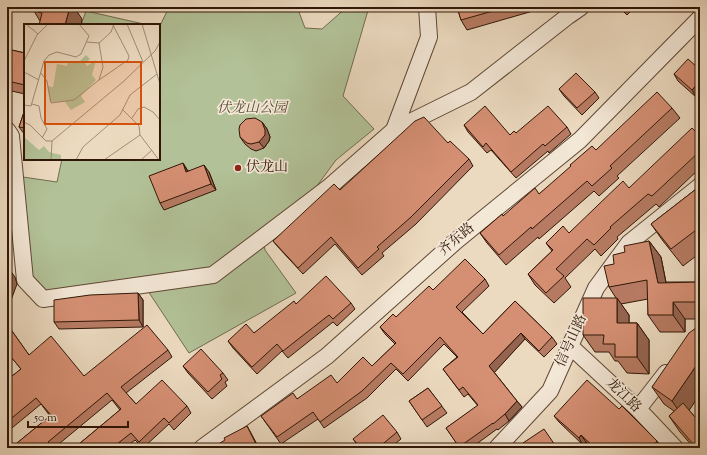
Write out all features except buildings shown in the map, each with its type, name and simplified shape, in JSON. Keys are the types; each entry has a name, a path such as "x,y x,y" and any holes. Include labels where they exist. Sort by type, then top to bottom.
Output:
{"street":[{"path":"394,130 429,37 427,7"},
{"path":"7,130 11,136 25,280 43,299 213,276 328,188 394,130 471,92 581,7"},
{"name":"齐东路","path":"202,448 327,356 456,241 580,140 700,18"},
{"name":"信号山路","path":"497,448 550,391 569,345 596,288 629,243 700,186"},
{"name":"龙江路","path":"569,345 638,409 675,448"},
{"path":"638,409 674,362"}],"green space":[{"name":"伏龙山公园","path":"169,7 297,7 305,28 322,29 347,7 369,7 343,96 374,129 336,160 314,190 262,235 265,250 296,293 189,353 148,291 32,294 16,176 57,182 62,160 160,160 160,26"},
{"path":"86,11 144,24 81,24"}],"place":[{"name":"伏龙山","path":"238,168"}]}
